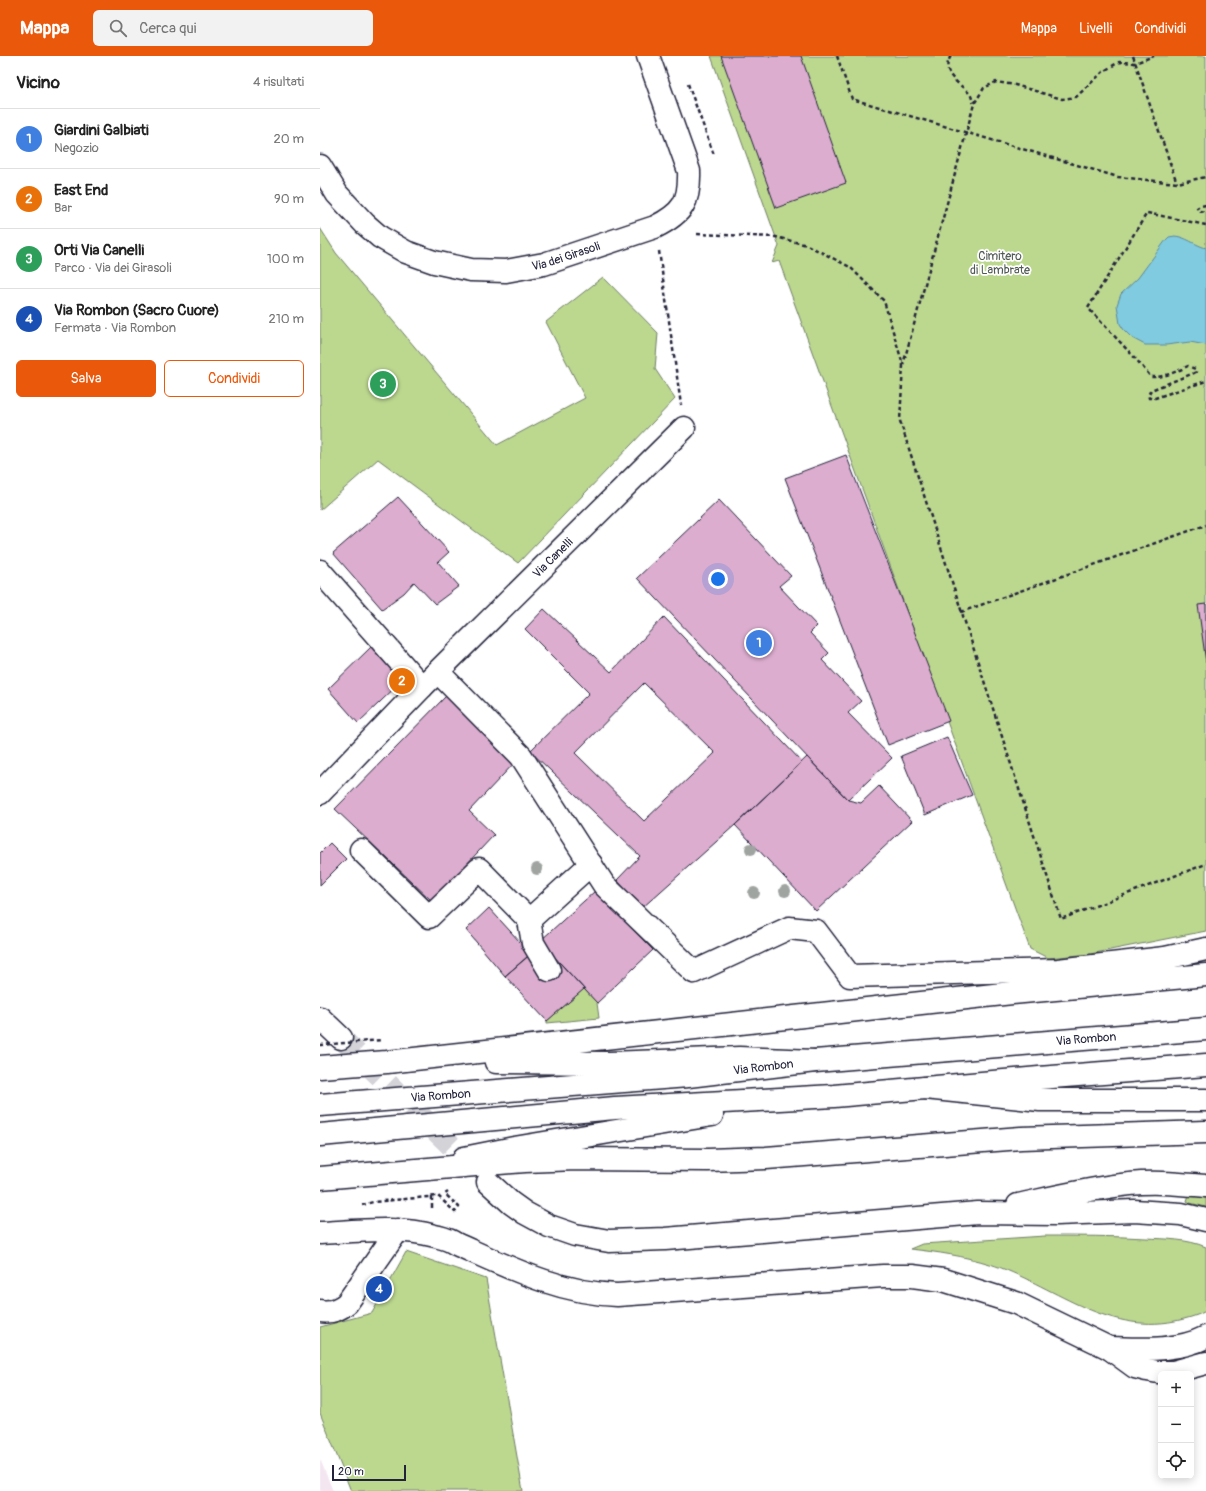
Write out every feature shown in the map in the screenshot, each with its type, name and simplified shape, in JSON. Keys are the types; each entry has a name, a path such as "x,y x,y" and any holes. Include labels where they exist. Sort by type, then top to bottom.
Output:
{"main road":[{"name":"Via dei Girasoli","path":"320,166 337,194 365,224 380,237 406,252 434,262 471,270 506,270 544,264 655,227 671,219 683,206 689,189 689,171 648,56"},
{"name":"Via Canelli","path":"320,793 422,687 684,428"},
{"path":"320,571 422,687"},
{"path":"438,672 521,756 604,885 694,972 789,928 816,931 850,976 1058,970 1165,958 1206,950"},
{"path":"361,850 429,917 479,869 529,920 533,943 549,970"},
{"path":"529,920 591,864"},
{"path":"320,1067 387,1062 1004,994 1206,975"},
{"path":"320,1018 341,1038"},
{"name":"Via Rombon","path":"320,1105 688,1076 816,1061 1206,1029"},
{"path":"387,1062 610,1063 739,1058 816,1061"},
{"path":"320,1135 615,1108 834,1096 1206,1065"},
{"path":"925,1088 1040,1100 1206,1100"},
{"path":"402,1171 514,1148 834,1096"},
{"path":"320,1178 525,1161 576,1159 708,1160 766,1158 1020,1138 1206,1132"},
{"path":"488,1182 525,1213 544,1223 575,1235 609,1241 665,1239 978,1213 1056,1214 1134,1211 1181,1214 1206,1220"},
{"path":"978,1213 1107,1187 1130,1184 1155,1183 1206,1186"},
{"path":"320,1311 335,1310 347,1303 398,1230"},
{"path":"320,1233 398,1230 421,1232 450,1240 531,1277 559,1286 599,1294 625,1295 883,1276 912,1276 943,1280 1016,1304 1109,1348 1130,1364 1147,1370 1173,1372 1206,1363"},
{"path":"1109,1348 1146,1349 1167,1347 1198,1341 1206,1337"}],"path":[{"path":"837,56 852,99 1118,177 1176,183 1206,176"},
{"path":"951,56 947,61 948,71 954,80 971,95 974,104"},
{"path":"1133,56 1176,183"},
{"path":"1154,56 1135,63 1119,62 1104,70 1076,96 1062,99 1015,85 996,82 984,88 974,104 903,365 900,422 1060,919 1206,864"},
{"path":"688,84 714,156"},
{"path":"1206,205 1197,208 1199,211 1206,212"},
{"path":"1206,225 1147,213 1088,308 1151,376 1158,376 1184,369 1188,366 1195,369 1196,372 1194,373 1151,390 1148,397 1155,398 1206,381"},
{"path":"655,227 684,428"},
{"path":"696,234 776,237 807,245 850,267 884,302 903,365"},
{"path":"961,612 1206,525"},
{"path":"320,1045 382,1040"},
{"path":"356,1207 373,1202 438,1196 455,1212 459,1207 445,1194 451,1190"},
{"path":"432,1197 432,1218"}],"shaded area":[{"path":"320,1459 333,1491 320,1491"}],"green space":[{"name":"Cimitero di Lambrate","path":"711,56 1206,56 1206,931 1090,954 1048,958 1030,949 779,261 772,263 779,246"},
{"path":"320,228 336,253 497,445 585,398 546,322 603,277 658,333 655,369 675,399 518,563 378,459 320,510"},
{"path":"584,989 597,1003 599,1018 547,1023 547,1021"},
{"path":"1189,1195 1206,1198 1206,1207 1187,1201"},
{"path":"1045,1236 1108,1236 1169,1239 1191,1242 1206,1247 1206,1311 1175,1321 1149,1323 1125,1321 1080,1305 1035,1283 990,1264 930,1251 910,1249 922,1244"},
{"path":"406,1252 486,1279 523,1491 351,1491 320,1413 320,1327 372,1313"}],"water":[{"path":"1175,236 1206,248 1206,345 1190,342 1166,345 1145,345 1132,338 1120,324 1117,305 1121,294 1138,278 1166,240 1169,237"}],"building":[{"path":"721,56 801,56 846,183 776,208"},
{"path":"846,455 949,721 888,745 785,478"},
{"path":"398,497 449,552 438,562 459,586 435,604 414,582 404,593 382,609 333,553"},
{"path":"719,500 791,576 779,586 817,626 810,633 829,653 822,660 861,701 848,713 892,758 848,800 637,578"},
{"path":"1206,604 1206,663 1198,605"},
{"path":"544,609 611,672 664,617 802,762 735,825 642,908 617,880 640,856 530,751 589,693 525,629","holes":["644,683 715,753 644,821 575,753"]},
{"path":"371,647 402,681 358,723 328,689"},
{"path":"449,693 518,759 469,811 494,835 432,901 335,809"},
{"path":"947,737 972,795 925,815 901,756"},
{"path":"807,757 848,800 861,803 879,786 912,821 816,911 735,825"},
{"path":"330,843 346,859 320,885 320,853"},
{"path":"595,891 653,950 597,1003 540,941"},
{"path":"489,908 531,954 505,976 466,930"},
{"path":"528,956 545,973 559,962 584,989 547,1021 505,976"}],"tunnel":[{"path":"341,1038 477,1171"}],"place":[{"name":"Orti Via Canelli","path":"383,384"},
{"name":"Giardini Galbiati","path":"759,643"},
{"name":"East End","path":"402,681"},
{"name":"Via Rombon (Sacro Cuore)","path":"379,1289"}]}
